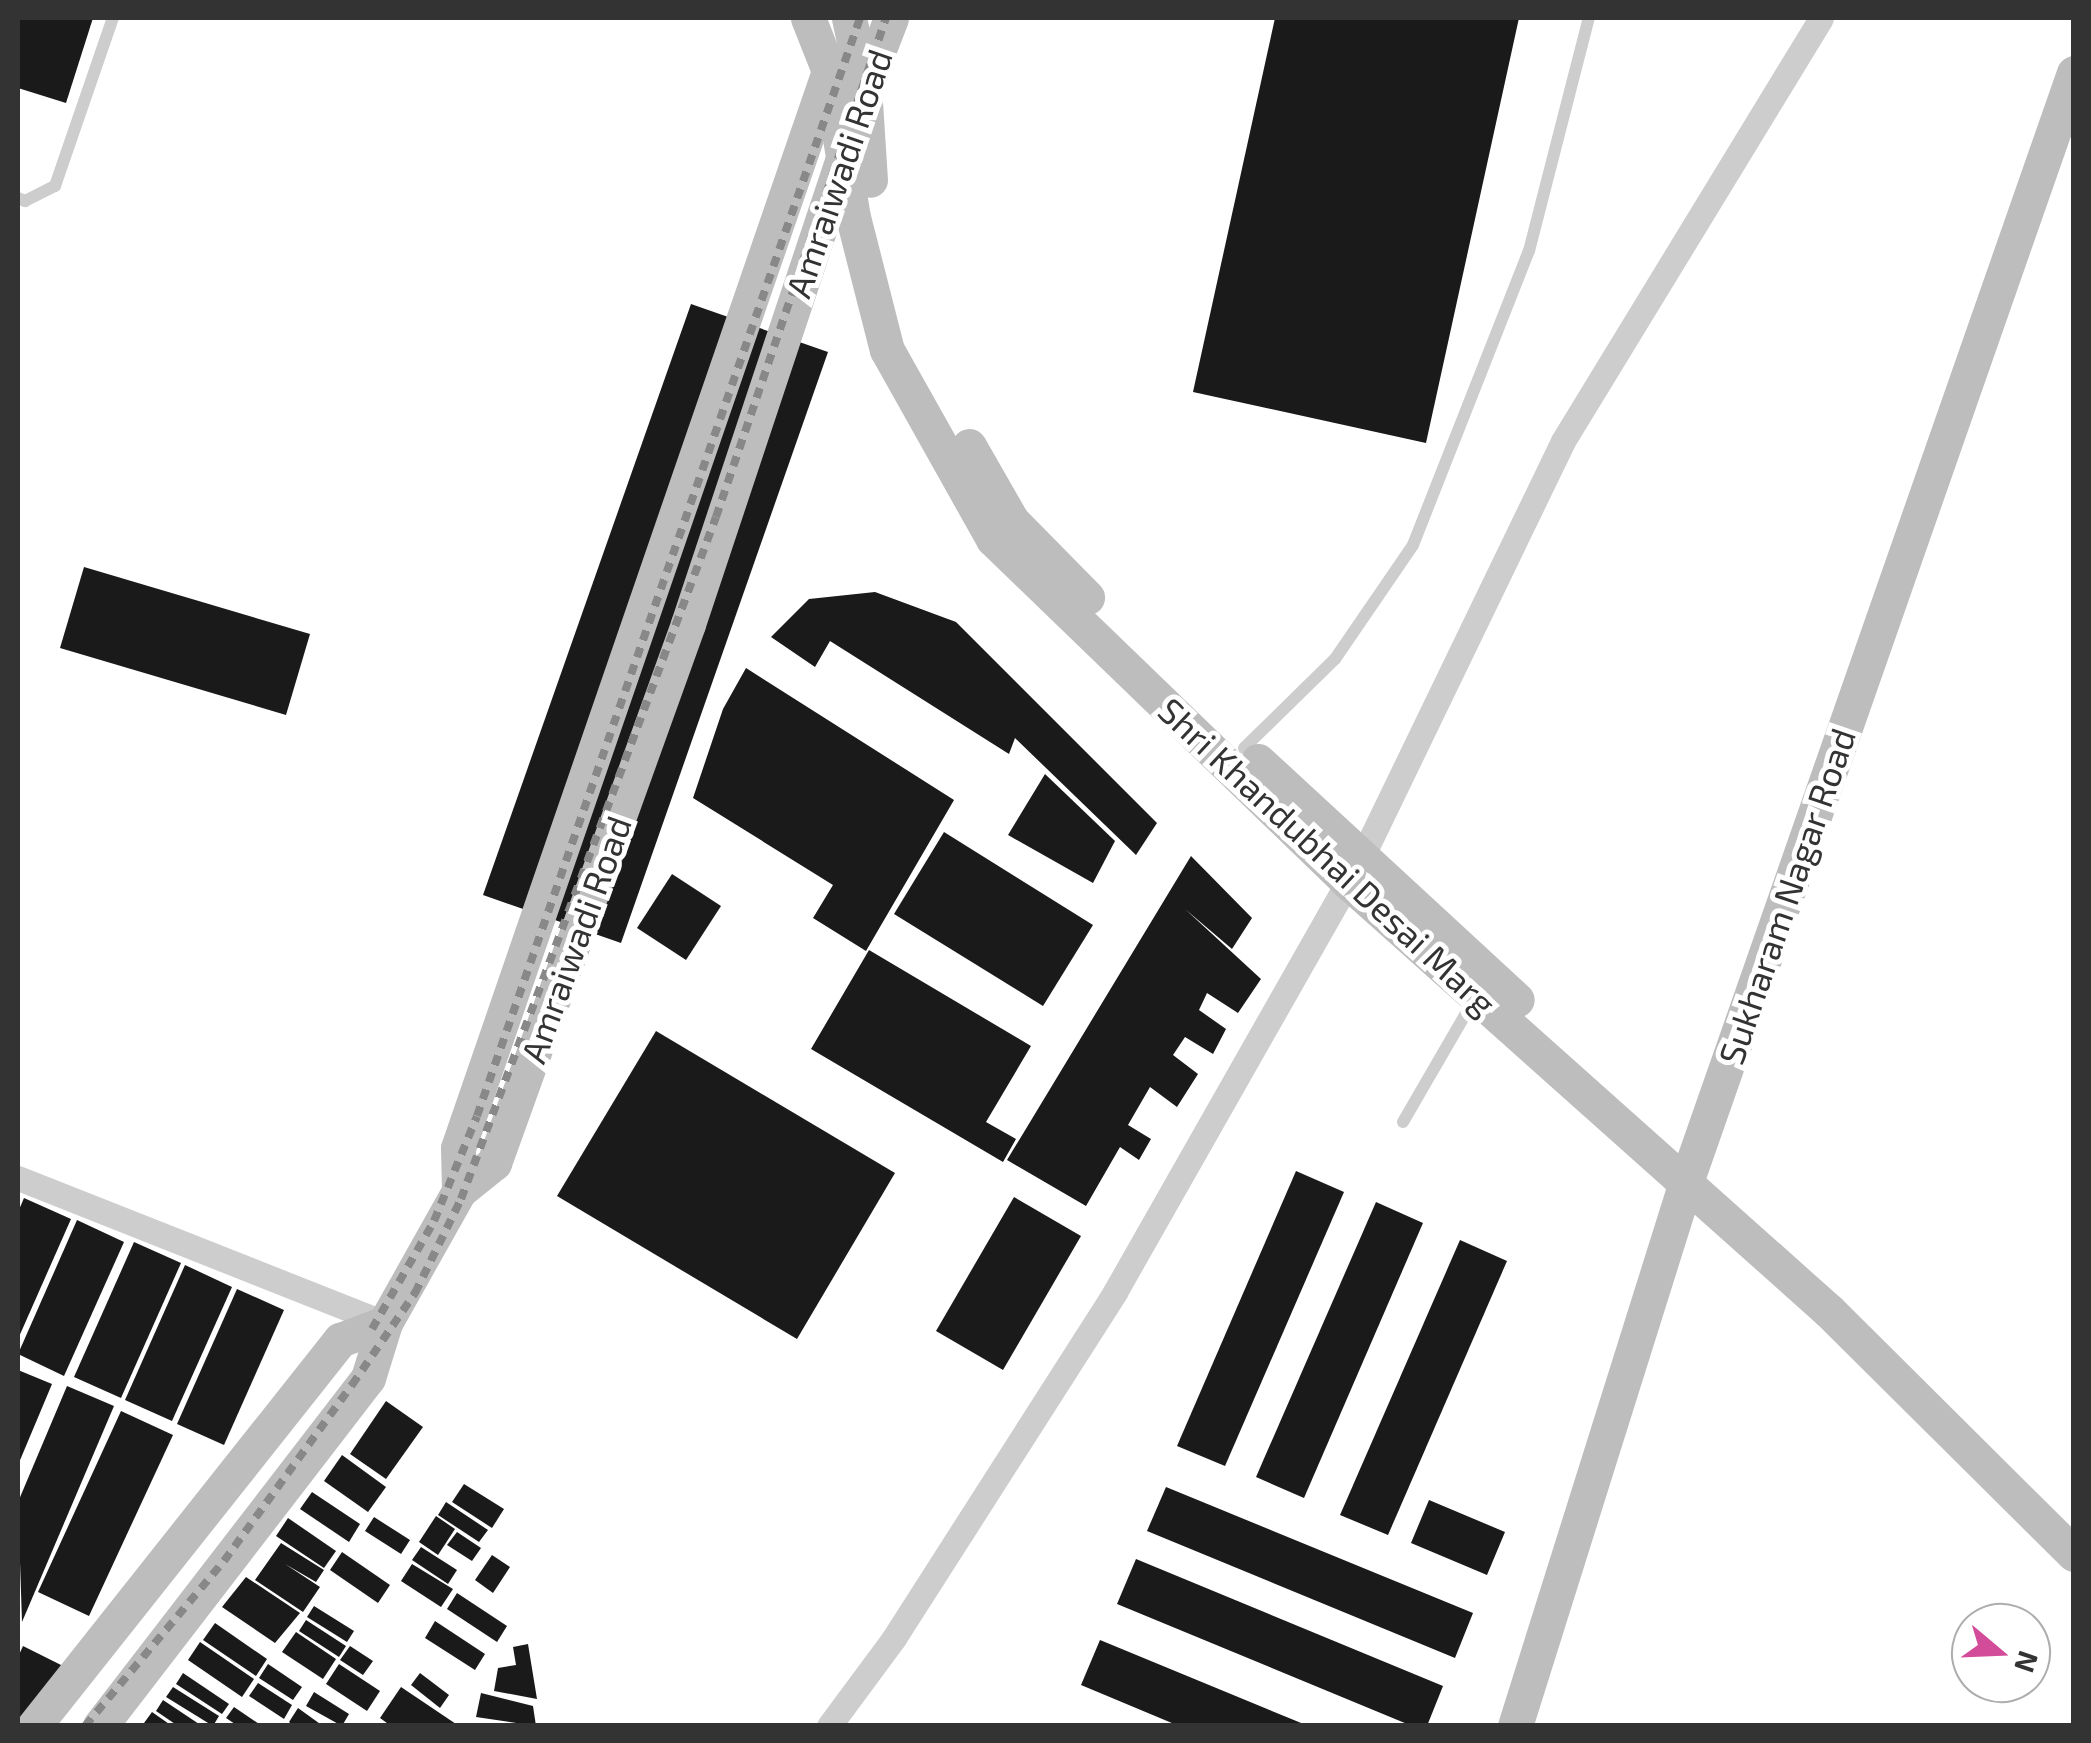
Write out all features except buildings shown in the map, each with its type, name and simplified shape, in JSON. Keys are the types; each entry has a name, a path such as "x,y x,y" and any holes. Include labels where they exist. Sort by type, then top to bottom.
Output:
{"main road":[{"name":"Shri Khandubhai Desai Marg","path":"808,18 829,71 846,150 853,217 887,350 993,539 2074,1525"},
{"name":"Shri Khandubhai Desai Marg","path":"848,18 864,88 870,186 908,340 1012,521 1244,748 1355,871"},
{"path":"459,1191 458,1148 848,18"},
{"name":"Amraiwadi Road","path":"100,1726 368,1378 384,1323 459,1191 494,1163 688,624 864,88 892,18"},
{"name":"Sukharam Nagar Road","path":"1515,1726 1690,1171 2073,78"},
{"name":"Shri Khandubhai Desai Marg","path":"1690,1171 2074,1554"},
{"path":"34,1726 340,1340 384,1323"}],"street":[{"path":"829,1726 894,1638 1115,1292 1355,871 1563,441 1821,18"},
{"path":"18,1178 384,1323"}],"lane":[{"path":"18,198 24,201 55,186 112,18"},
{"path":"1244,748 1335,659 1414,546 1529,251 1589,18"},
{"path":"1403,1122 1483,986"}],"railway":[{"path":"372,1329 434,1221 477,1116 860,18"},
{"path":"85,1726 224,1561 352,1385 415,1293 461,1199 716,517 886,18"}]}
